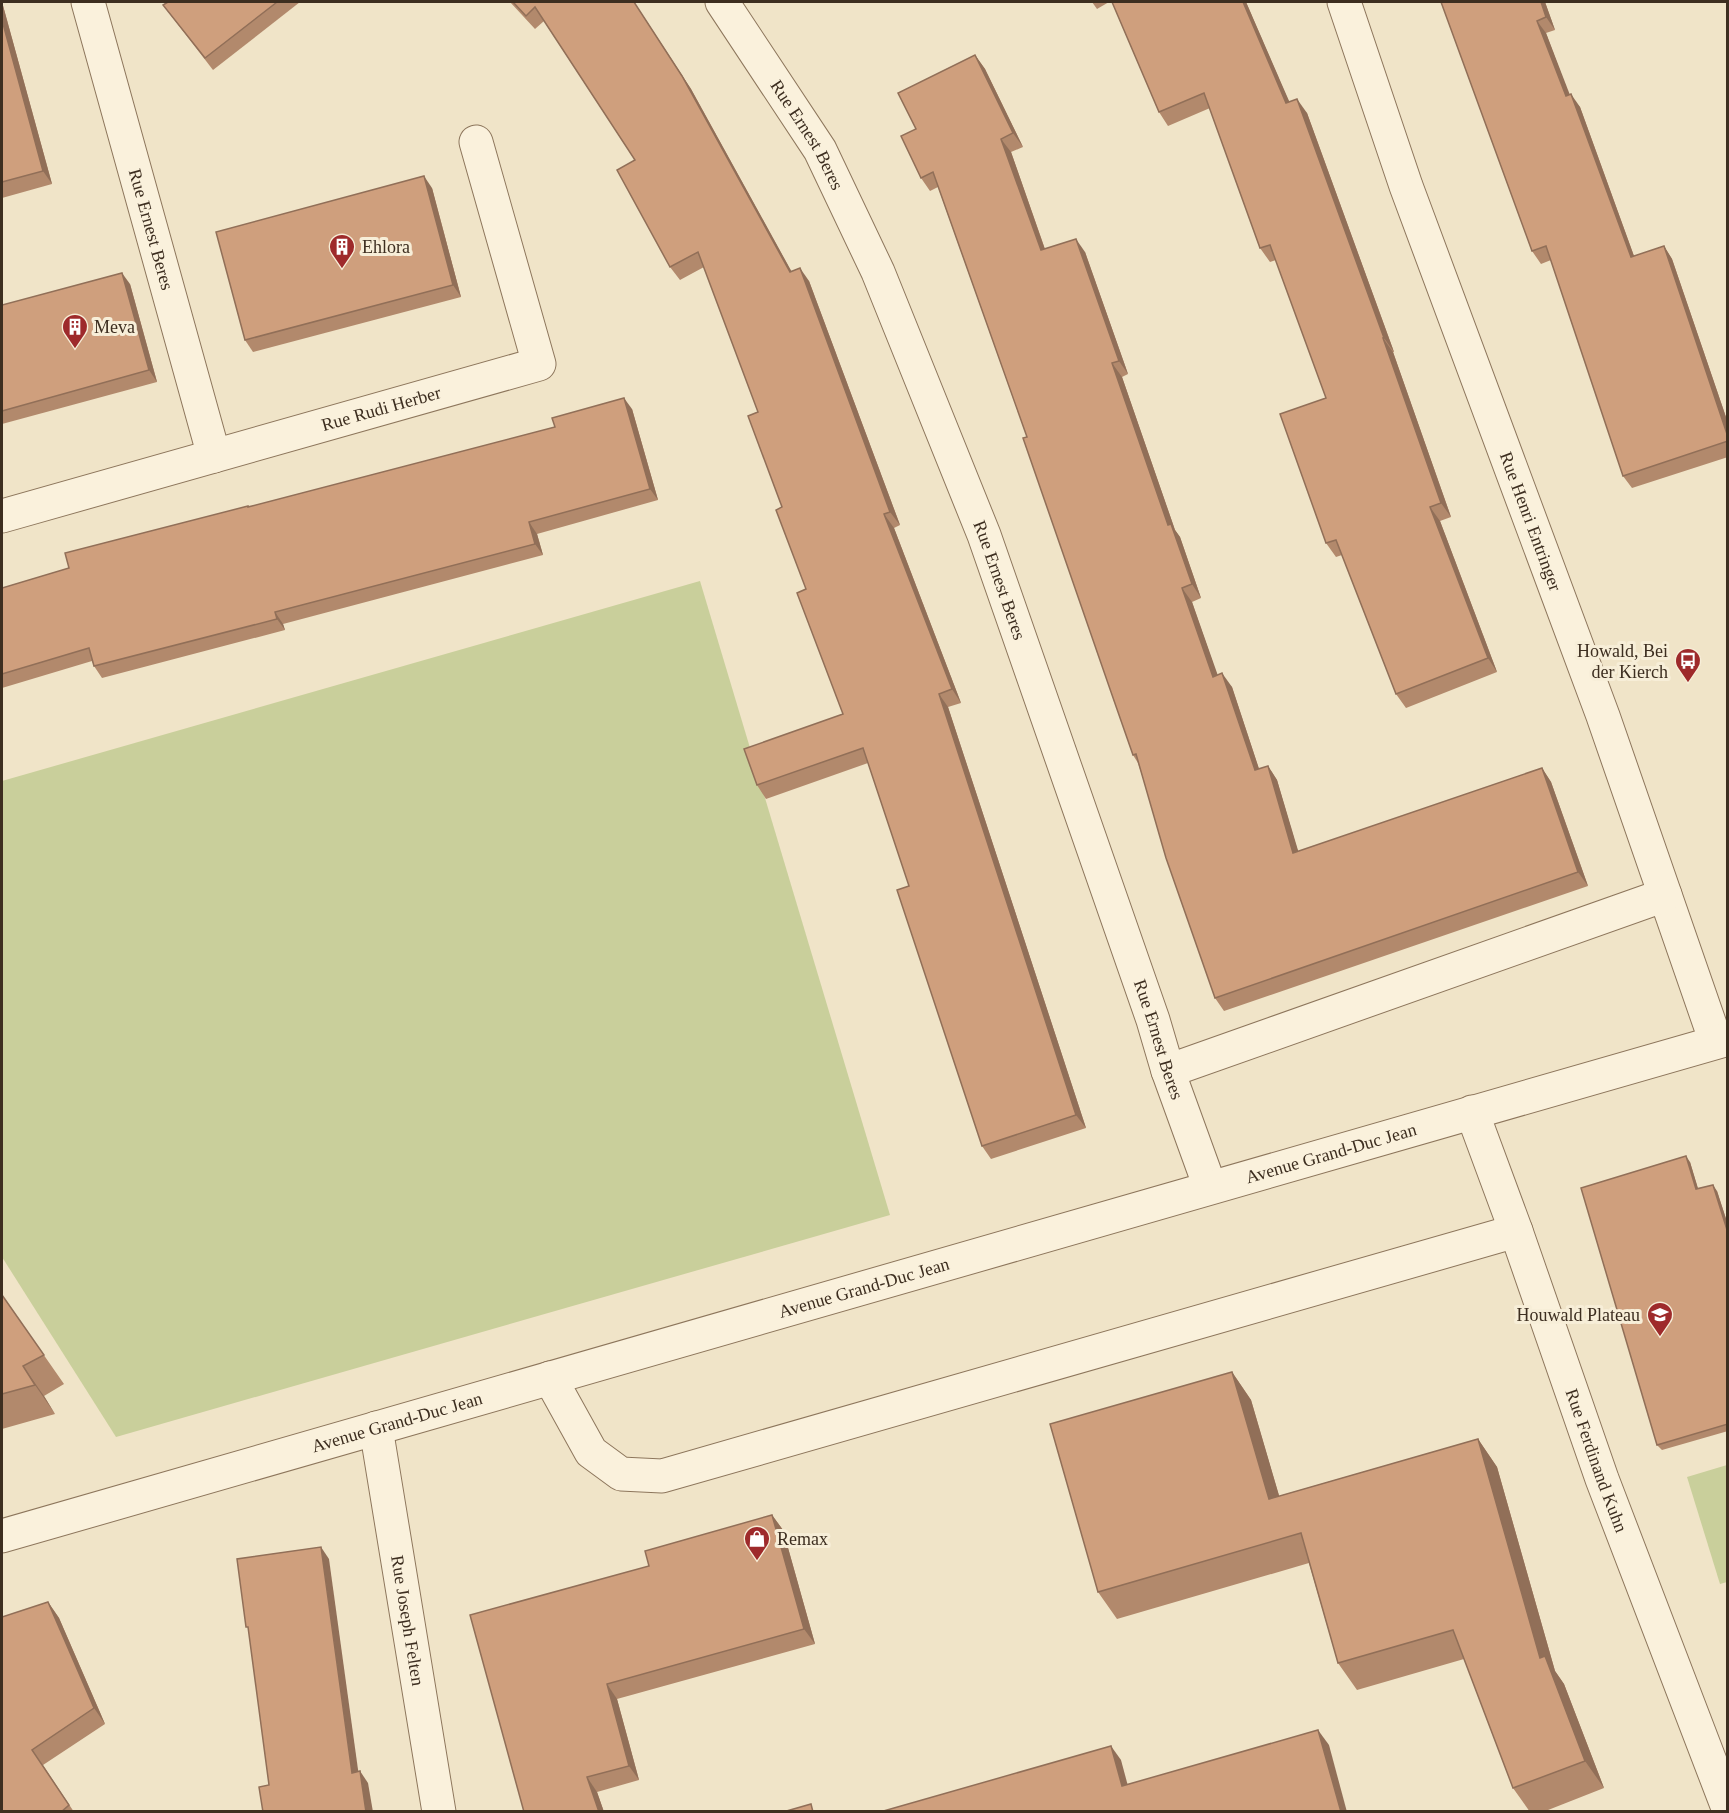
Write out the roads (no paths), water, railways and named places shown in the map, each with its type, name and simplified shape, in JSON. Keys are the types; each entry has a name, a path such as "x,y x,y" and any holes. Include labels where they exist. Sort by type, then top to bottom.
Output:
{"street":[{"name":"Rue Ernest Beres","path":"88,2 214,456"},
{"name":"Rue Ernest Beres","path":"722,2 820,150 878,272 984,535 1210,1187"},
{"name":"Rue Henri Entringer","path":"1344,2 1406,186 1603,716 1665,895 1722,1040"},
{"name":"Rue Rudi Herber","path":"2,516 539,364 476,141"},
{"path":"1168,1071 1665,895"},
{"name":"Avenue Grand-Duc Jean","path":"2,1536 1722,1040"},
{"name":"Rue Ferdinand Kuhn","path":"1472,1112 1602,1479 1728,1808"},
{"path":"550,1378 591,1452 621,1474 662,1476 1516,1231"},
{"name":"Rue Joseph Felten","path":"376,1428 440,1812"}],"place":[{"name":"Ehlora","path":"342,270"},
{"name":"Meva","path":"75,350"},
{"name":"Howald, Bei der Kierch","path":"1688,684"},
{"name":"Houwald Plateau","path":"1660,1338"},
{"name":"Remax","path":"757,1562"}]}
